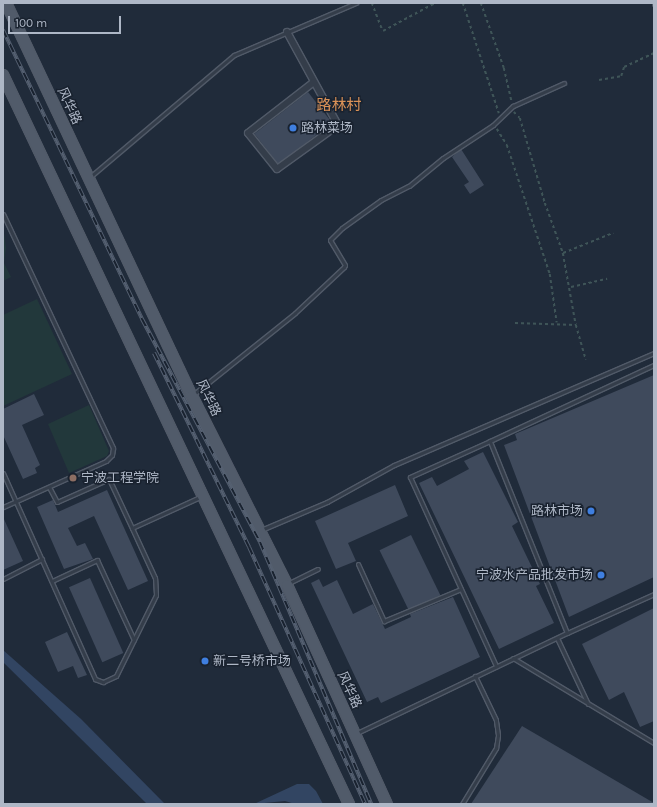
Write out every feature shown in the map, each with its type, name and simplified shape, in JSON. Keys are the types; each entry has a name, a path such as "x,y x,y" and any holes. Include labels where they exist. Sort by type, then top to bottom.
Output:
{"main road":[{"name":"风华路","path":"6,3 192,396 287,585 387,804"},
{"path":"3,75 348,804"}],"street":[{"path":"288,32 338,125 277,169 248,133 314,82"}],"lane":[{"path":"88,178 234,55 356,3"},
{"path":"192,396 295,313 346,265 330,240 342,228 381,200 409,186 443,158 493,125 513,106 564,83"},
{"path":"3,214 113,448 112,456 106,461 3,507"},
{"path":"260,531 327,502 394,465 654,352"},
{"path":"496,666 410,477 654,366"},
{"path":"490,441 567,632"},
{"path":"3,473 96,679 102,682 116,676 156,595 157,587 132,528 109,480 57,502 49,487"},
{"path":"132,528 202,496"},
{"path":"3,579 42,559"},
{"path":"52,580 97,560 134,640"},
{"path":"358,564 384,621 461,589"},
{"path":"287,585 318,569"},
{"path":"355,734 567,632 654,594"},
{"path":"557,638 588,704"},
{"path":"513,658 654,743"},
{"path":"462,804 496,748 498,735 496,720 476,676"}],"path":[{"path":"372,3 383,31 435,3"},
{"path":"463,3 500,117"},
{"path":"481,3 504,68 513,106 520,118 545,203 563,254 571,287 576,325 586,360"},
{"path":"599,80 621,76 624,67 654,53"},
{"path":"496,128 507,145 550,274 557,323"},
{"path":"563,254 613,233"},
{"path":"571,287 608,279"},
{"path":"515,323 557,323 576,325"}],"green space":[{"path":"3,225 6,248 4,263 11,277 3,281"},
{"path":"37,299 72,374 3,406 3,315"},
{"path":"89,405 109,451 107,456 69,473 48,424"}],"water":[{"path":"3,650 81,719 165,804 147,804 3,662"},
{"path":"297,784 309,784 316,791 323,804 295,804 285,801 254,804"}],"building":[{"name":"路林菜场","path":"308,92 332,123 278,165 254,134"},
{"path":"461,149 484,185 470,194 464,185 469,182 452,157"},
{"name":"宁波水产品批发市场","path":"654,375 654,577 569,617 504,445 517,440 515,434"},
{"path":"34,394 44,415 22,425 40,465 35,468 37,473 23,479 3,435 3,409"},
{"path":"483,452 518,522 512,526 540,584 536,586 554,623 499,649 419,483 432,477 437,486 469,469 464,461"},
{"path":"395,485 408,516 348,543 356,561 336,569 315,521"},
{"path":"107,490 148,581 128,590 94,516 68,528 77,546 85,543 93,559 64,569 37,507 53,500 58,512"},
{"path":"3,517 23,561 3,570"},
{"path":"411,535 440,595 409,611 380,550"},
{"path":"90,578 123,653 102,662 69,587"},
{"path":"319,579 323,587 337,580 353,614 373,604 385,629 411,617 410,614 453,597 480,657 381,703 378,697 367,702 311,583"},
{"path":"654,608 654,721 640,727 624,692 609,700 582,644"},
{"path":"67,632 87,675 78,678 73,666 58,672 45,642"},
{"path":"522,726 654,803 654,804 471,804"}],"railway":[{"path":"3,30 142,319 260,542 371,804"},
{"path":"154,353 249,547 365,804"}],"place":[{"name":"路林菜场","path":"293,128"},
{"name":"宁波工程学院","path":"73,478"},
{"name":"路林市场","path":"591,511"},
{"name":"宁波水产品批发市场","path":"601,575"},
{"name":"新二号桥市场","path":"205,661"}],"district":[{"name":"路林村","path":"339,106"}]}
